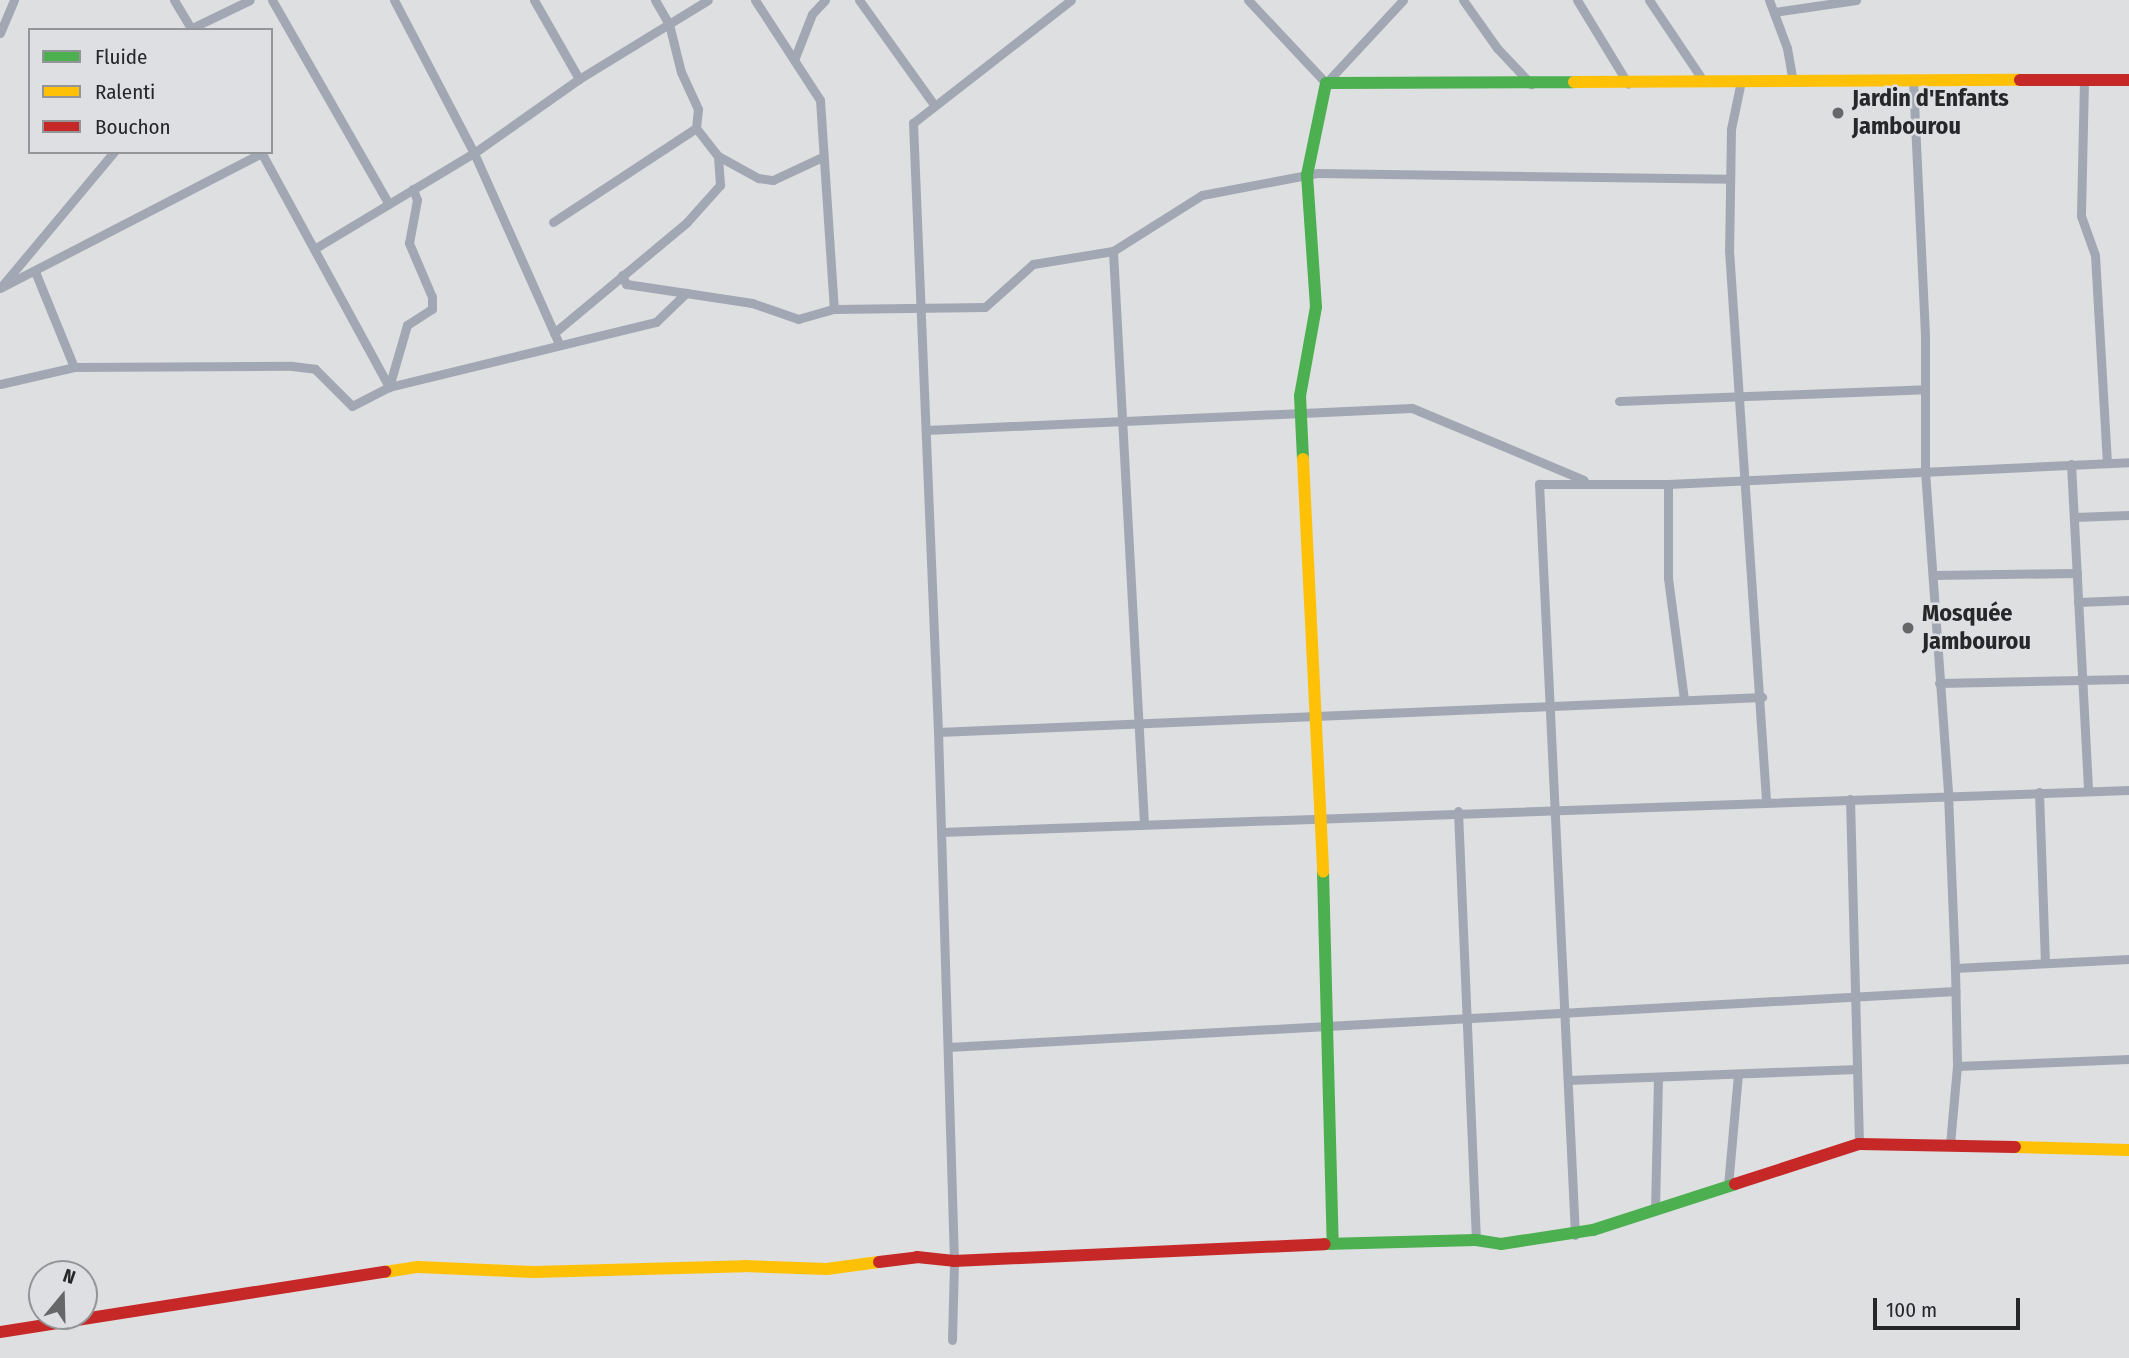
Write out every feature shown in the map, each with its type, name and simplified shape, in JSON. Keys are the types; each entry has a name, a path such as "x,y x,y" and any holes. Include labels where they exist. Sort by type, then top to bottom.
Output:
{"street":[{"path":"174,0 191,28"},
{"path":"194,28 250,0"},
{"path":"272,0 389,204"},
{"path":"394,0 474,153 559,344"},
{"path":"534,0 579,79"},
{"path":"654,0 669,24 681,72 698,109 696,128 718,156 758,178 773,180 822,157"},
{"path":"314,249 474,153 579,79 708,0"},
{"path":"755,0 820,100 834,309"},
{"path":"794,60 812,14 825,0"},
{"path":"859,0 935,106"},
{"path":"953,1340 954,1261 938,732 914,123 1071,0"},
{"path":"1248,0 1326,83 1533,85 1741,81 2129,80"},
{"path":"1333,1244 1322,816 1300,413 1316,307 1307,175 1326,83 1403,0"},
{"path":"1463,0 1497,48 1533,85"},
{"path":"1577,0 1628,84"},
{"path":"1649,0 1704,82"},
{"path":"1769,0 1793,81"},
{"path":"1774,12 1856,0"},
{"path":"0,33 11,1"},
{"path":"1913,80 1925,389 1925,471 1948,793 1955,968 1957,1066 1950,1145"},
{"path":"1741,81 1731,129 1729,250 1742,396 1762,697 1766,800"},
{"path":"2084,81 2081,216 2095,255 2107,462"},
{"path":"554,222 696,128"},
{"path":"0,288 112,154"},
{"path":"0,288 36,274 260,154"},
{"path":"263,154 389,387"},
{"path":"554,333 687,222 720,185 718,156"},
{"path":"622,275 626,284 656,285 686,293 752,303 798,319 834,309 921,310 985,307 1033,264 1113,251 1202,195 1307,175 1729,179"},
{"path":"389,387 407,325 432,309 432,297 409,243 417,200 413,189"},
{"path":"1113,251 1144,824"},
{"path":"36,274 74,367"},
{"path":"0,384 74,367 304,368 315,369 352,406 389,387 656,322 686,293"},
{"path":"1619,401 1925,389"},
{"path":"926,430 1412,408 1589,482"},
{"path":"1575,1235 1539,484 1668,484 2129,462"},
{"path":"2071,464 2088,791"},
{"path":"1668,484 1668,578 1684,700"},
{"path":"2074,517 2129,515"},
{"path":"1933,575 2077,573"},
{"path":"2078,602 2129,600"},
{"path":"1939,683 2129,679"},
{"path":"938,732 1762,697"},
{"path":"941,832 1458,811 1850,799 1948,793 2129,790"},
{"path":"2039,792 2045,963"},
{"path":"1850,799 1859,1144"},
{"path":"1458,811 1476,1240"},
{"path":"1955,968 2129,959"},
{"path":"947,1047 1955,991"},
{"path":"1957,1066 2129,1059"},
{"path":"1568,1080 1857,1069"},
{"path":"1728,1186 1738,1074"},
{"path":"1655,1210 1658,1077"},
{"path":"0,1332 418,1267 534,1272 744,1266 827,1269 917,1257 954,1261 1333,1244 1476,1240 1501,1244 1575,1235 1859,1144 2129,1150"}],"traffic: fast":[{"path":"1303,459 1300,396 1316,307 1307,175 1326,83 1574,82"},
{"path":"1323,872 1333,1244"},
{"path":"1325,1244 1476,1240 1501,1244 1593,1230 1735,1184"}],"traffic: slow":[{"path":"1574,82 2020,80"},
{"path":"1303,459 1323,872"},
{"path":"2015,1147 2129,1150"},
{"path":"385,1272 418,1267 534,1272 744,1266 827,1269 879,1262"}],"traffic: jam":[{"path":"2020,80 2129,80"},
{"path":"1735,1184 1859,1144 2015,1147"},
{"path":"879,1262 917,1257 954,1261 1325,1244"},
{"path":"0,1332 385,1272"}],"place":[{"name":"Jardin d'Enfants Jambourou","path":"1838,113"},
{"name":"Mosquée Jambourou","path":"1908,628"}]}
